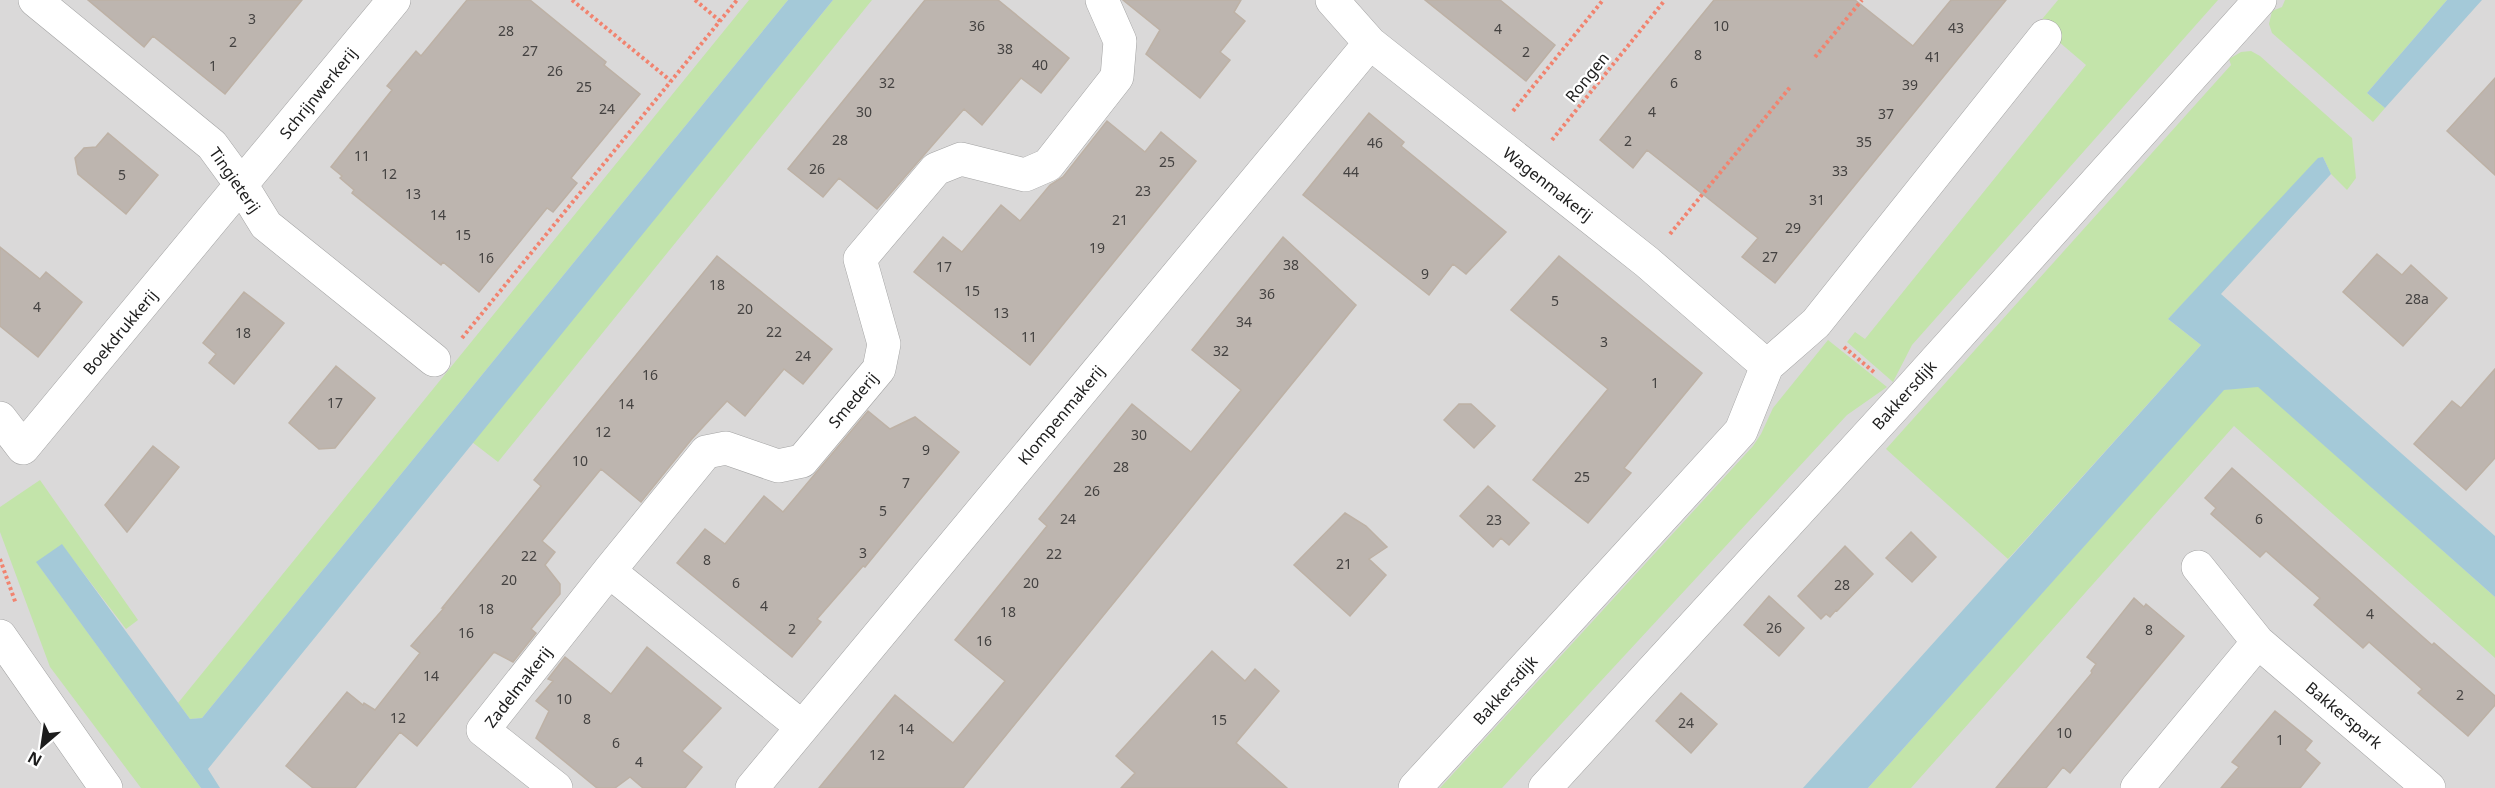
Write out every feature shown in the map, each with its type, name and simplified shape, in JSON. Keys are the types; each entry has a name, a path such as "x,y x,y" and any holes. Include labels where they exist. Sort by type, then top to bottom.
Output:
{"street":[{"name":"Tingieterij","path":"34,0 212,145 242,186 266,225 434,360"},
{"name":"Schrijnwerkerij","path":"242,186 394,0"},
{"name":"Smederij","path":"609,571 706,452 726,448 778,466 802,461 879,369 884,344 860,259 936,169 961,159 1025,175 1048,165 1117,77 1120,41 1102,0"},
{"name":"Wagenmakerij","path":"1332,0 1370,43 1647,262 1767,366"},
{"name":"Bakkersdijk","path":"1545,788 1903,397 2260,0"},
{"name":"Bakkersdijk","path":"1415,788 1741,431 1767,366 1816,323 2045,36"},
{"name":"Klompenmakerij","path":"753,788 1370,43"},
{"name":"Boekdrukkerij","path":"0,418 23,448 242,186"},
{"name":"Bakkerspark","path":"2198,567 2258,642 2429,788"},
{"path":"609,571 802,727"},
{"name":"Zadelmakerij","path":"556,788 483,730 609,571"},
{"path":"0,636 106,788"},
{"path":"2137,788 2258,642"}],"path":[{"path":"572,0 671,81"},
{"path":"695,0 720,21"},
{"path":"434,360 446,356 738,0"},
{"path":"1491,138 1603,0"},
{"name":"Rongen","path":"1529,169 1665,0"},
{"path":"1815,57 1862,0"},
{"path":"1647,262 1791,86"},
{"path":"1851,352 1877,374"}],"shaded area":[{"path":"0,0 2495,0 2495,788 0,788"}],"green space":[{"path":"749,0 788,0 202,718 190,719 178,703"},
{"path":"833,0 872,0 498,462 472,442"},
{"path":"2058,0 2218,0 1912,345 1893,382 1847,342 1855,332 1865,339 2086,65 2038,24"},
{"path":"2285,0 2447,0 2367,93 2385,108 2373,122 2272,33 2269,24 2272,11 2282,7"},
{"path":"2251,51 2260,56 2352,138 2356,178 2347,190 2331,174 2323,157 2168,319 2201,345 2008,559 1886,449 2231,65 2229,59 2241,52"},
{"path":"1828,340 1887,387 1847,415 1502,788 1440,788 1753,446 1773,408"},
{"path":"2258,386 2495,597 2495,658 2234,426 1911,788 1868,788 2223,390"},
{"path":"40,480 138,620 126,629 62,545 37,563 201,788 141,788 50,667 0,532 0,507"}],"water":[{"path":"788,0 833,0 208,769 220,788 201,788 36,562 62,544 190,719 202,718"},
{"path":"2447,0 2482,0 2385,108 2367,93"},
{"path":"2323,157 2331,174 2221,294 2495,536 2495,597 2258,387 2224,390 1868,788 1803,788 2201,345 2168,319 2318,158"}],"building":[{"path":"88,0 302,0 225,94 153,36 144,47"},
{"path":"467,0 530,0 606,62 604,65 640,94 571,178 577,183 553,212 547,208 479,292 443,262 441,265 352,193 354,190 331,167 392,90 387,86 416,51 421,56"},
{"path":"925,0 998,0 1069,58 1041,93 1021,78 982,125 964,109 877,209 839,178 823,197 788,169"},
{"path":"1123,0 1241,0 1234,12 1245,21 1220,52 1230,60 1200,98 1146,54 1160,30"},
{"path":"1425,0 1500,0 1555,45 1526,81"},
{"path":"1714,0 1855,0 1913,46 1951,0 2006,0 1775,283 1742,257 1758,238 1647,150 1633,168 1600,140"},
{"path":"2495,78 2495,175 2447,131"},
{"path":"1369,113 1404,142 1401,146 1506,232 1466,274 1453,264 1429,295 1303,195"},
{"path":"1107,121 1145,152 1161,132 1196,161 1030,365 914,272 943,237 962,252 1001,205 1020,221 1050,185 1063,177"},
{"path":"108,133 158,175 126,214 78,174 75,158 84,148 96,147"},
{"path":"1283,237 1356,305 963,788 819,788 895,695 953,743 1005,681 955,640 1047,526 1039,519 1132,404 1191,452 1241,390 1192,350"},
{"path":"0,247 40,279 46,272 82,302 38,357 0,326"},
{"path":"2377,254 2402,275 2411,265 2447,298 2403,346 2343,292"},
{"path":"717,256 832,349 803,384 784,369 745,416 727,401 691,440 641,502 601,469 542,541 555,552 545,565 560,584 560,594 531,629 536,633 513,662 494,652 417,746 400,732 355,788 313,788 286,766 347,692 363,705 364,703 375,710 420,653 411,646 541,486 534,480"},
{"path":"1559,256 1702,373 1624,468 1631,473 1588,523 1533,480 1608,389 1511,310"},
{"path":"244,292 284,323 234,384 209,363 216,354 203,343"},
{"path":"336,366 375,398 335,448 319,449 289,423"},
{"path":"2495,369 2495,458 2466,490 2414,444 2452,401 2461,408"},
{"path":"1459,404 1471,404 1495,426 1474,448 1444,420"},
{"path":"868,411 890,429 915,417 959,452 865,567 863,566 817,619 821,622 792,657 677,563 705,529 725,544 764,496 783,512"},
{"path":"153,446 179,467 127,532 105,505"},
{"path":"2232,468 2432,645 2434,643 2495,696 2495,705 2468,736 2418,693 2422,689 2369,642 2363,648 2314,605 2320,598 2266,551 2260,557 2211,514 2216,508 2205,498"},
{"path":"1488,486 1529,523 1509,545 1501,538 1493,547 1460,516"},
{"path":"1345,513 1366,526 1387,547 1369,559 1386,575 1350,616 1294,565"},
{"path":"1911,532 1936,557 1912,582 1886,558"},
{"path":"1845,546 1873,574 1837,611 1830,617 1826,614 1821,619 1798,596"},
{"path":"1769,596 1804,628 1779,656 1744,625"},
{"path":"2134,598 2144,607 2146,604 2184,636 2070,773 2063,767 2046,788 1996,788 2092,673 2096,664 2087,657"},
{"path":"647,647 721,708 682,751 702,767 685,788 643,788 630,777 615,788 597,788 536,738 549,711 536,701 553,681 548,679 565,657 611,694"},
{"path":"1212,651 1245,681 1255,669 1279,691 1236,743 1287,788 1121,788 1135,773 1116,756"},
{"path":"1681,693 1717,724 1691,753 1656,721"},
{"path":"2275,711 2312,741 2305,750 2320,763 2300,788 2221,788 2239,767 2232,762"}]}
